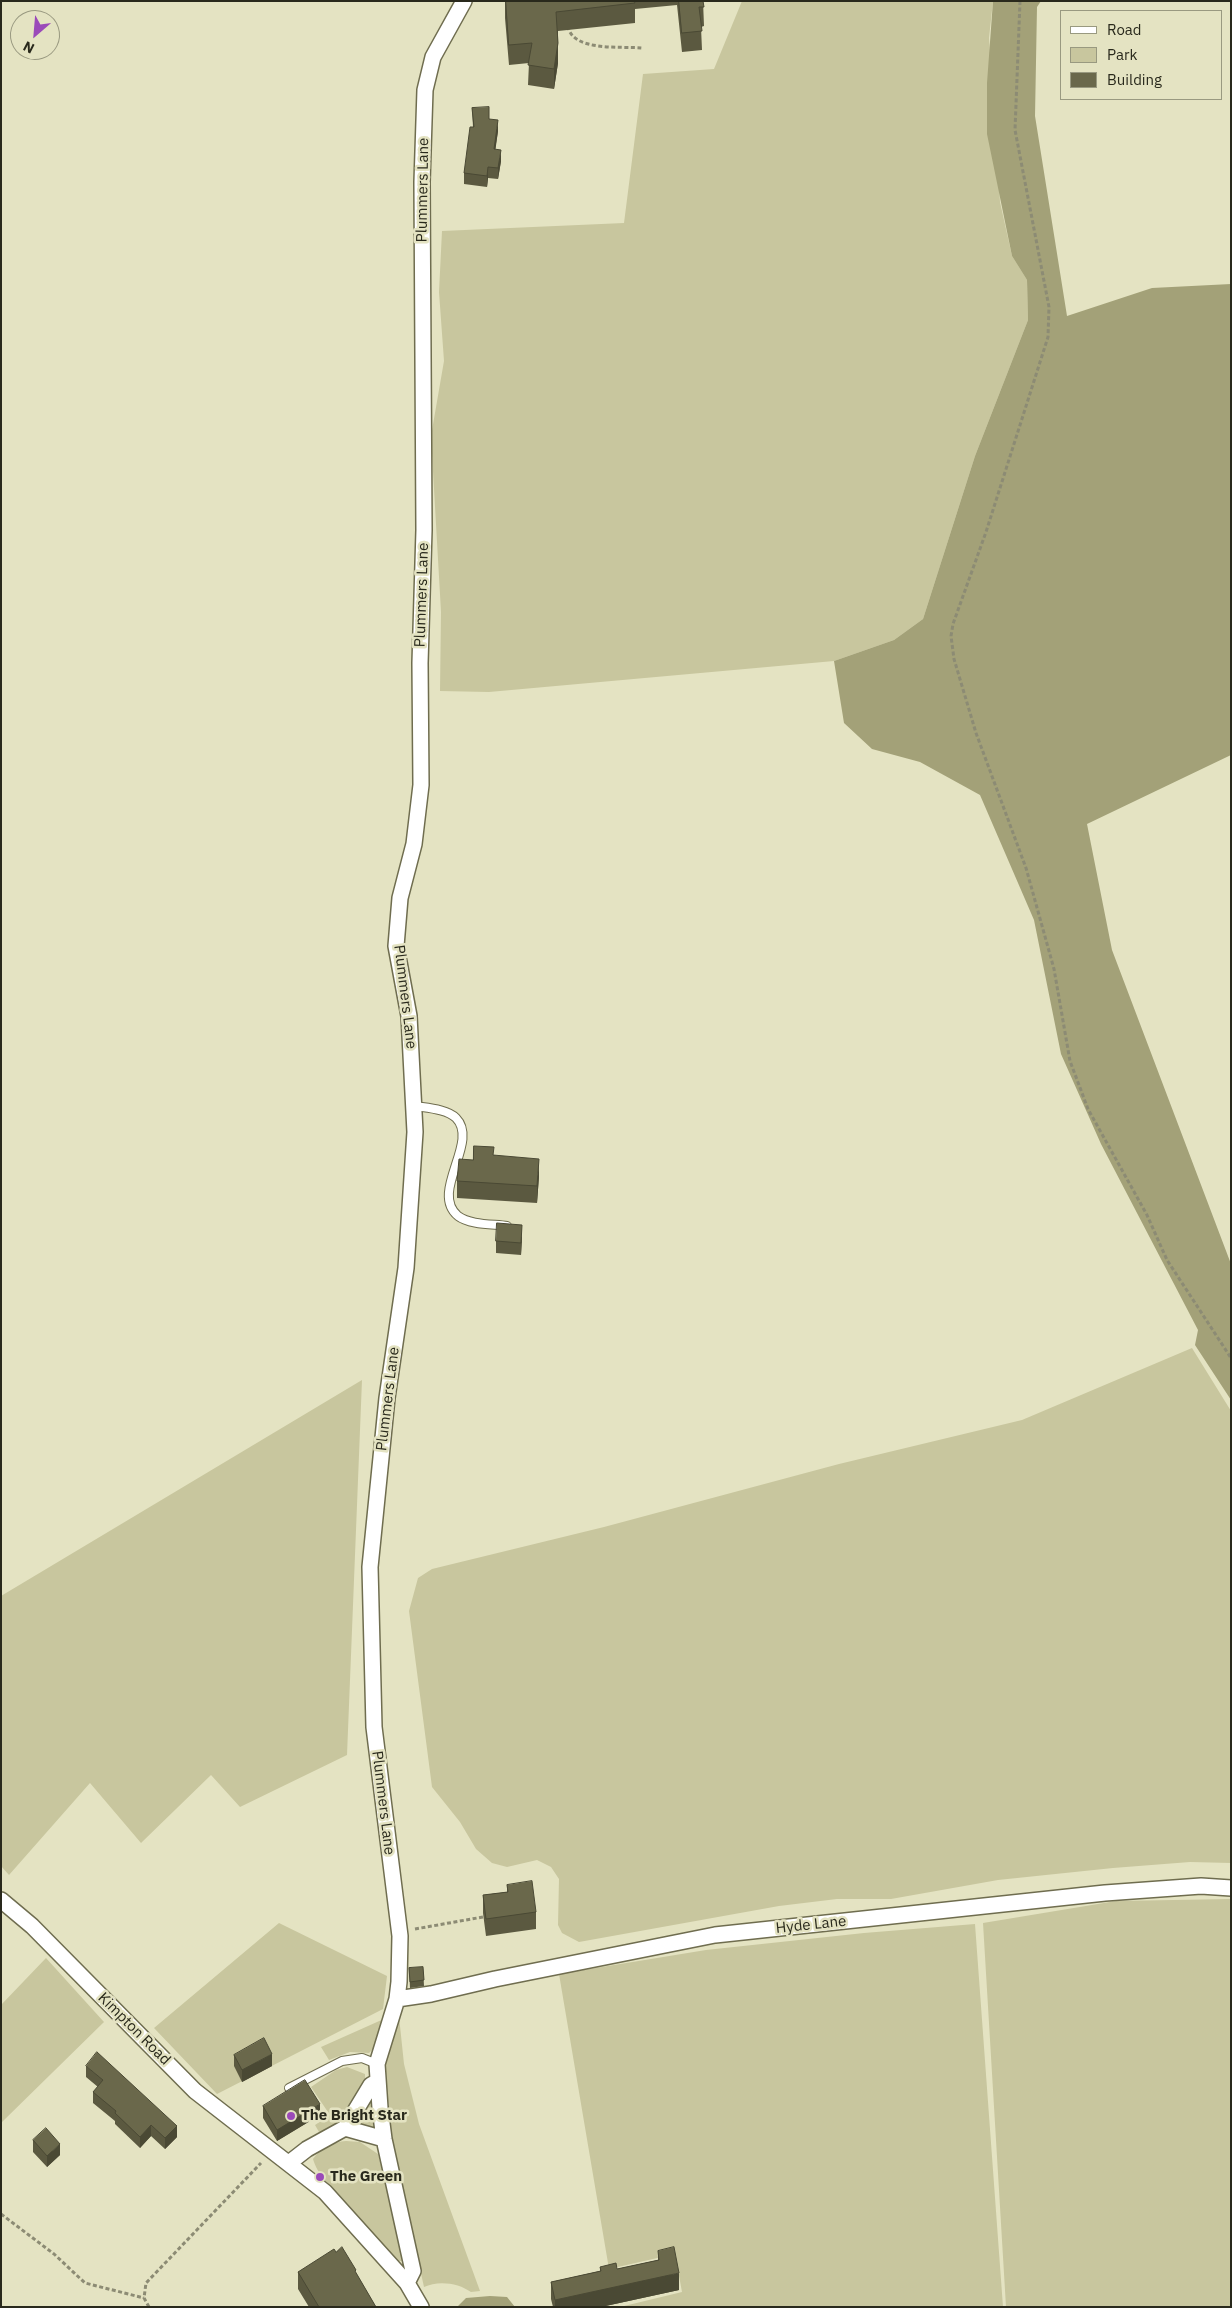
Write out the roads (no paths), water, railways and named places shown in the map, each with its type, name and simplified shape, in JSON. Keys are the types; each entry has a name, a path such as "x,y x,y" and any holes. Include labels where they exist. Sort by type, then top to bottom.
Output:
{"street":[{"name":"Plummers Lane","path":"397,1999 400,1936 374,1726 370,1567 387,1398 406,1268 415,1106 409,1016 396,946 400,898 414,844 421,785 420,663 424,530 422,182 425,90 433,57 464,1"},
{"name":"Hyde Lane","path":"397,1999 430,1994 715,1935 1104,1893 1201,1886 1231,1888"},
{"name":"Kimpton Road","path":"1,1900 32,1926 195,2091 271,2152 289,2163 325,2192 407,2283 421,2307"},
{"path":"397,1999 377,2064 384,2139 413,2271 407,2283"},
{"path":"289,2163 307,2149 345,2128 371,2085 378,2082"},
{"path":"345,2128 384,2139"}],"lane":[{"path":"415,1106 447,1113 455,1117 462,1126 464,1137 449,1184 451,1204 458,1216 477,1222 518,1227"},
{"path":"289,2088 342,2061 362,2058 377,2064"}],"place":[{"name":"The Bright Star","path":"291,2116"},
{"name":"The Green","path":"320,2177"}]}
